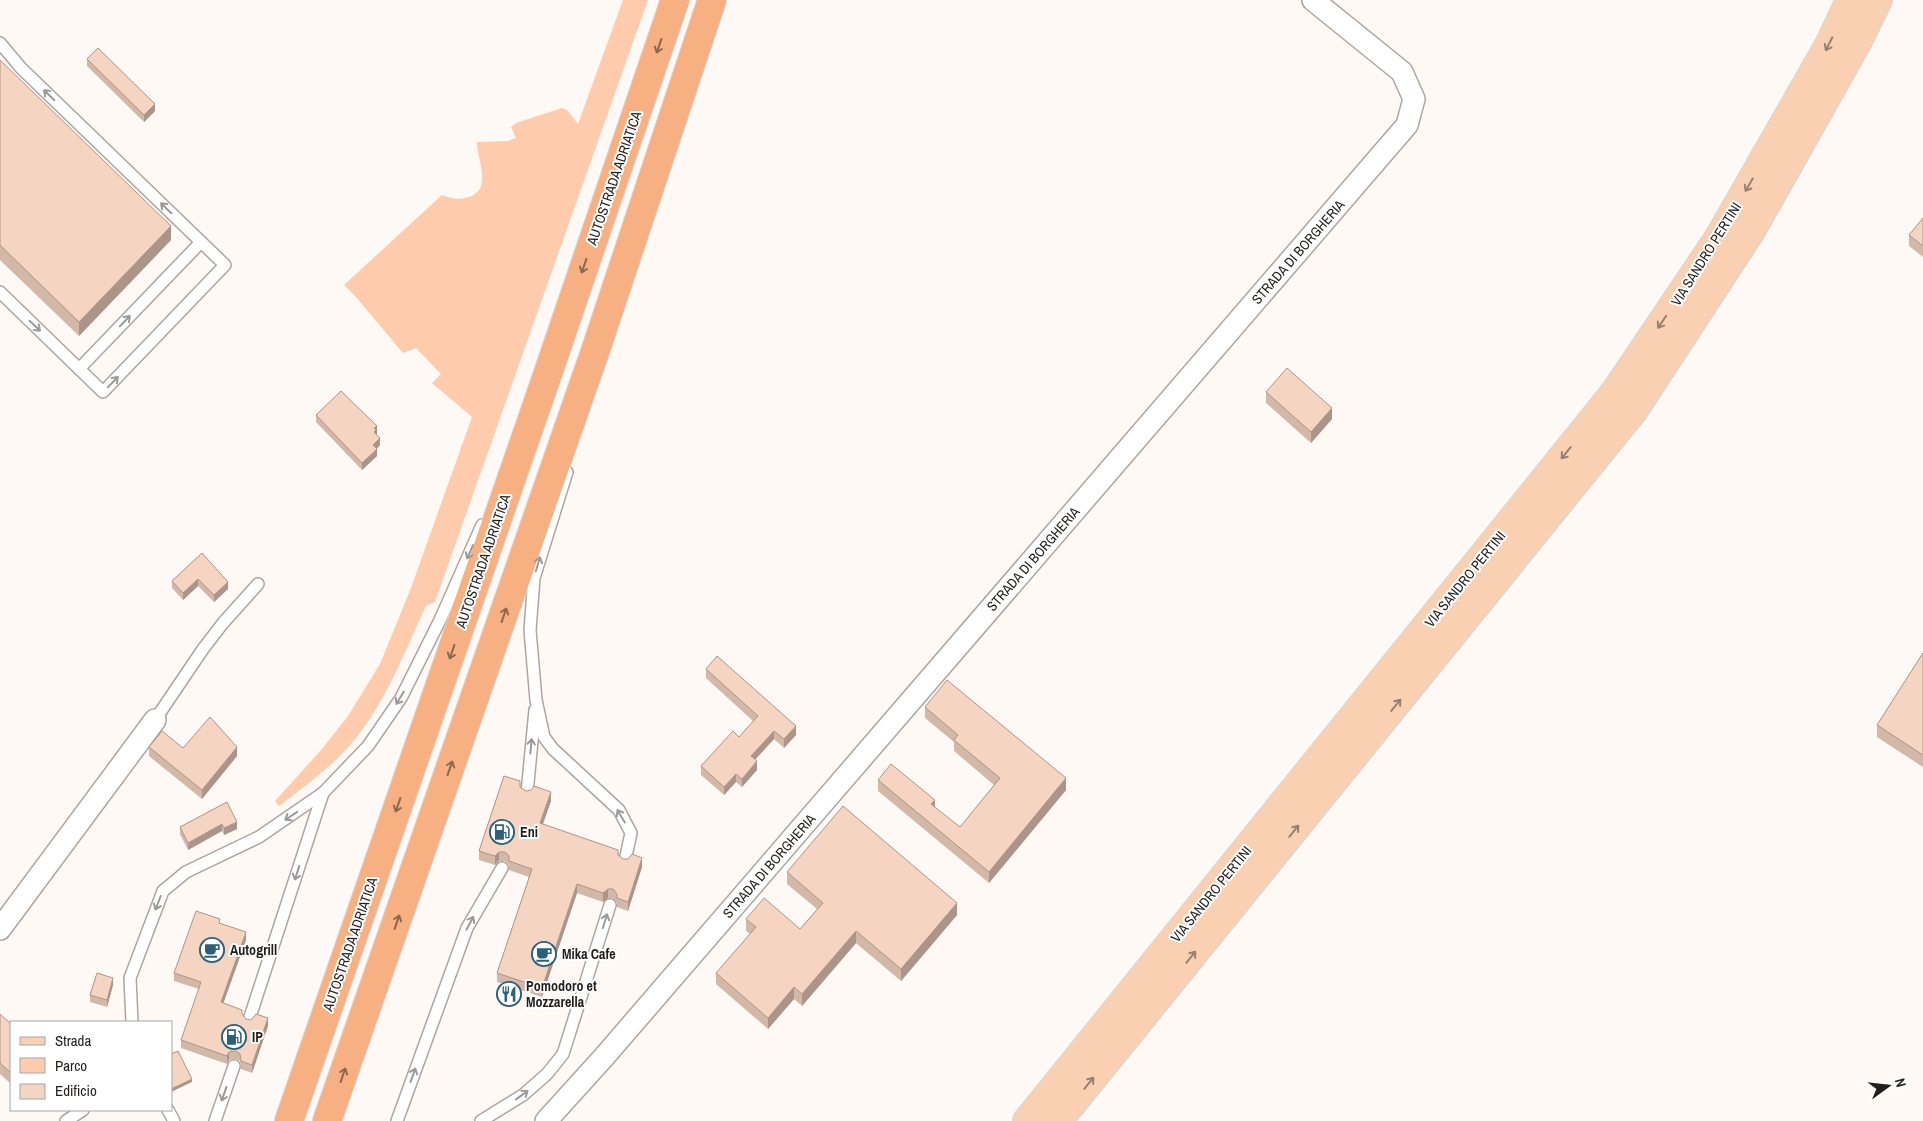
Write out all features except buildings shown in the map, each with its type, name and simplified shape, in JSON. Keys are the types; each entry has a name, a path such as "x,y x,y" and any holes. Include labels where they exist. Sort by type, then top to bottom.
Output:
{"highway":[{"name":"AUTOSTRADA ADRIATICA","path":"289,1121 675,0"},
{"path":"327,1121 596,349 712,0"}],"main road":[{"name":"VIA SANDRO PERTINI","path":"1028,1121 1615,392 1718,239 1829,45 1850,0"},
{"name":"VIA SANDRO PERTINI","path":"1058,1121 1634,410 1751,231 1857,43 1878,0"}],"street":[{"name":"STRADA DI BORGHERIA","path":"546,1121 610,1050 1407,125 1414,99 1402,72 1313,0"},
{"path":"0,930 156,720"}],"lane":[{"path":"0,43 21,68 225,265 103,392 0,292"},
{"path":"78,369 201,242"},
{"path":"578,435 596,349"},
{"path":"132,1021 130,978 163,891 186,872 259,837 323,794 368,746 401,698 440,620 546,379"},
{"path":"570,464 534,578 530,630 536,700 544,737 553,749 619,810 631,833 625,861"},
{"path":"156,720 208,642 258,584"},
{"path":"527,793 536,700"},
{"path":"249,1020 323,794"},
{"path":"396,1121 467,928 502,868"},
{"path":"481,1121 523,1095 547,1074 563,1054 610,905"},
{"path":"215,1121 234,1066"},
{"path":"66,1121 81,1111"}],"green space":[{"path":"623,0 648,0 435,602 426,606 384,696 363,729 334,761 279,806 275,801 322,749 348,716 380,664 411,588 472,417 432,383 441,374 416,348 403,353 344,285 442,195 459,199 476,193 482,181 477,142 508,141 516,138 511,127 516,123 562,108 567,110 578,124"}],"place":[{"name":"Eni","path":"502,832"},
{"name":"Autogrill","path":"212,950"},
{"name":"Mika Cafe","path":"544,954"},
{"name":"Pomodoro et Mozzarella","path":"509,994"},
{"name":"IP","path":"234,1037"}]}
